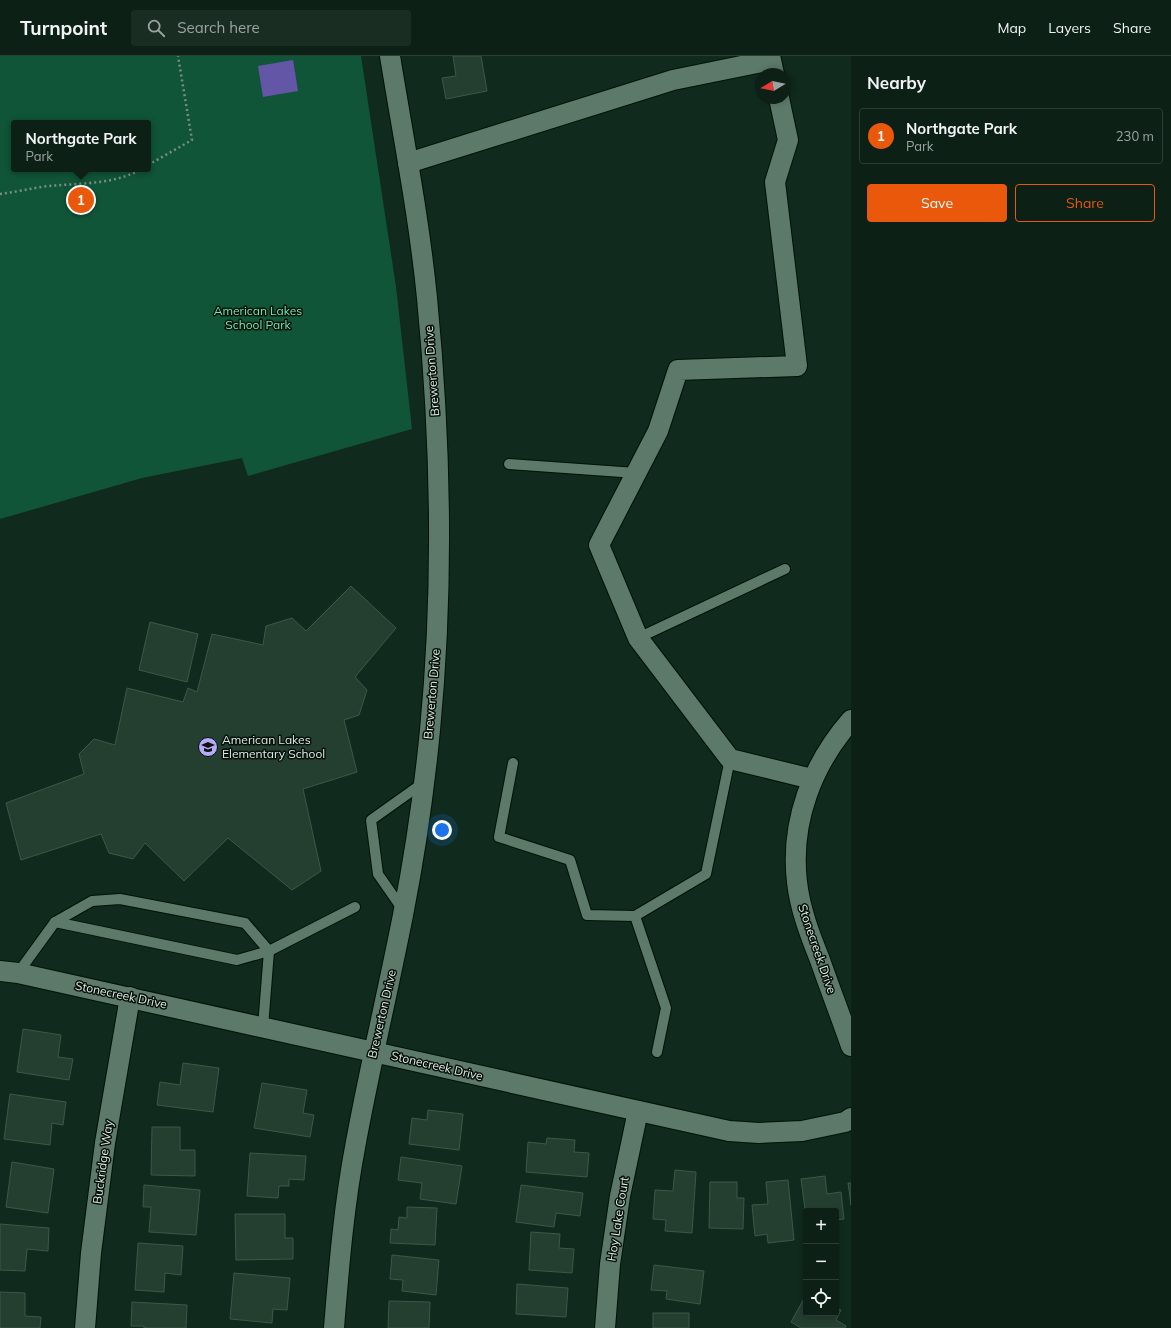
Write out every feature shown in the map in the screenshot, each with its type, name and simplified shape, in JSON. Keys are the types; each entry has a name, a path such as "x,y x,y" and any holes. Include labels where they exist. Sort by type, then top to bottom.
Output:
{"street":[{"name":"Brewerton Drive","path":"334,1328 341,1244 354,1154 374,1052 390,982 416,839 430,731 437,622 440,513 436,404 426,295 408,163 390,56"},
{"path":"408,163 673,80 771,60 773,68"},
{"path":"780,104 788,140 775,182 797,366 678,370 658,431 599,545 638,638 730,759 812,779"},
{"name":"Stonecreek Drive","path":"851,720 840,733 820,763 812,779 801,813 798,830 796,866 797,883 804,918 851,1046"},
{"name":"Stonecreek Drive","path":"9,972 130,997 729,1131 759,1133 802,1131 845,1122 851,1118"},
{"name":"Buckridge Way","path":"85,1328 91,1252 105,1143 130,997"},
{"name":"Hoy Lake Court","path":"605,1328 610,1264 617,1219 638,1111"}],"lane":[{"path":"509,464 636,473"},
{"path":"638,638 785,570"},
{"path":"513,762 499,837 570,860 587,914 635,916 706,874 730,759"},
{"path":"404,910 378,874 371,820 423,783"},
{"path":"9,972 55,922 92,901 120,899 245,923 269,950 263,1027"},
{"path":"55,922 237,960 269,950 355,907"},
{"path":"635,916 666,1008 657,1052"}],"path":[{"path":"151,163 192,140 178,56"},
{"path":"0,194 49,186 91,184 115,179 136,172"}],"green space":[{"name":"American Lakes School Park","path":"0,56 361,56 396,287 412,429 248,476 242,458 142,478 0,519"}],"shaded area":[{"path":"293,60 298,91 263,97 258,66"}],"building":[{"path":"453,56 481,56 487,91 446,99 442,78 456,76"},
{"path":"351,586 396,628 355,677 367,690 359,715 344,720 357,772 303,789 321,871 292,890 228,838 184,881 145,843 133,859 109,853 101,834 21,860 6,803 84,774 79,754 94,739 115,745 127,688 183,702 188,688 197,692 212,634 263,645 266,626 292,618 306,631"},
{"path":"150,622 198,634 187,682 139,670"},
{"path":"23,1029 61,1035 58,1057 73,1059 69,1080 17,1072"},
{"path":"183,1063 219,1068 213,1112 157,1105 160,1082 180,1085"},
{"path":"262,1083 307,1090 303,1113 314,1115 310,1137 254,1128"},
{"path":"10,1094 66,1102 63,1125 52,1123 50,1145 4,1139"},
{"path":"428,1110 463,1114 459,1150 409,1144 412,1118 427,1120"},
{"path":"152,1127 180,1127 180,1150 195,1150 195,1176 151,1175"},
{"path":"547,1138 575,1140 574,1152 589,1153 587,1177 526,1172 528,1142 546,1144"},
{"path":"250,1153 306,1156 304,1180 289,1179 289,1186 279,1186 278,1198 247,1196"},
{"path":"401,1157 462,1166 456,1204 420,1199 422,1183 398,1180"},
{"path":"12,1162 54,1169 48,1213 6,1207"},
{"path":"675,1170 696,1172 692,1233 665,1231 666,1220 653,1219 655,1190 673,1191"},
{"path":"825,1176 827,1194 841,1192 844,1219 839,1220 839,1208 805,1208 801,1179"},
{"path":"788,1180 794,1240 768,1243 767,1234 755,1236 752,1205 768,1204 766,1182"},
{"path":"710,1182 737,1182 737,1198 744,1198 743,1229 709,1228"},
{"path":"848,1183 851,1183 851,1205"},
{"path":"144,1185 200,1190 196,1235 149,1232 151,1207 143,1207"},
{"path":"521,1185 583,1193 580,1216 556,1213 554,1227 516,1222"},
{"path":"407,1207 437,1208 435,1245 390,1243 391,1229 398,1230 399,1217 407,1218"},
{"path":"235,1214 285,1214 285,1238 293,1238 293,1259 236,1260"},
{"path":"0,1224 49,1228 48,1251 27,1249 25,1271 0,1270"},
{"path":"531,1232 560,1234 559,1248 574,1249 572,1273 529,1270"},
{"path":"138,1243 183,1246 181,1275 165,1273 164,1292 135,1290"},
{"path":"392,1255 439,1260 436,1295 402,1291 403,1280 390,1279"},
{"path":"654,1265 704,1271 700,1304 666,1299 667,1291 651,1290"},
{"path":"234,1273 290,1278 287,1310 273,1309 272,1323 230,1319"},
{"path":"517,1284 568,1288 566,1317 516,1314"},
{"path":"0,1292 25,1293 25,1316 41,1317 40,1328 0,1328"},
{"path":"803,1300 803,1316 838,1316 836,1320 846,1326 845,1328 801,1328 791,1322"},
{"path":"389,1301 430,1302 429,1328 388,1328"},
{"path":"132,1302 187,1305 186,1328 144,1328 144,1326 131,1326"},
{"path":"653,1313 689,1313 689,1328 653,1328"}],"place":[{"name":"Northgate Park","path":"81,200"},
{"name":"American Lakes Elementary School","path":"208,747"}]}
